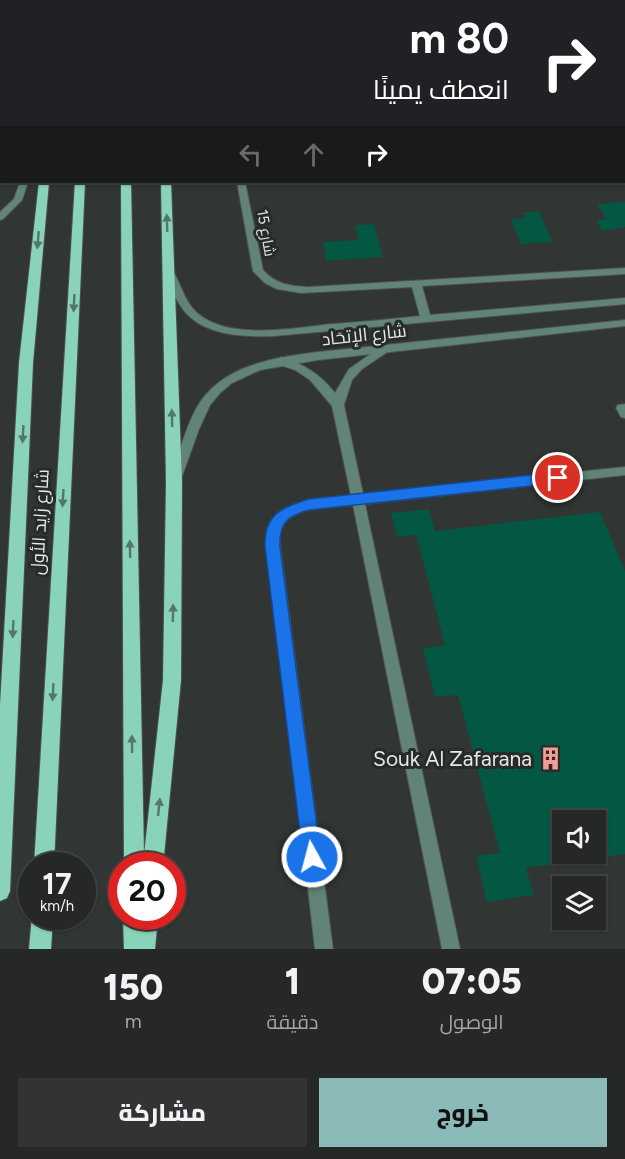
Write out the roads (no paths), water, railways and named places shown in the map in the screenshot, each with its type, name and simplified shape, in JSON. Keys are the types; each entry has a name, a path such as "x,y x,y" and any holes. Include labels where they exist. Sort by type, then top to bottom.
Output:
{"main road":[{"path":"0,891 26,363 44,183"},
{"name":"شارع زايد الأول","path":"45,852 80,183"},
{"path":"126,183 134,852"},
{"path":"154,852 172,680 174,483 166,183"},
{"path":"40,949 41,930"},
{"path":"134,930 135,949"},
{"path":"144,949 146,930"}],"street":[{"path":"0,216 18,200 24,183"},
{"name":"شارع 15","path":"241,183 258,271 272,283 294,290 416,284"},
{"name":"شارع الإتحَاد","path":"169,271 189,310 203,321 226,329 248,333 274,333 625,301"},
{"path":"426,319 416,284 625,271"},
{"name":"شارع الإتحَاد","path":"174,483 206,402 218,388 232,378 281,362 625,323"},
{"path":"382,350 350,371 340,393 338,405 452,949"},
{"path":"281,362 295,364 309,373 320,382 338,405"},
{"path":"625,408 622,408 625,414"},
{"path":"324,949 272,533 278,520 291,510 357,498 625,471"}],"place":[{"name":"Souk Al Zafarana","path":"550,759"}]}
